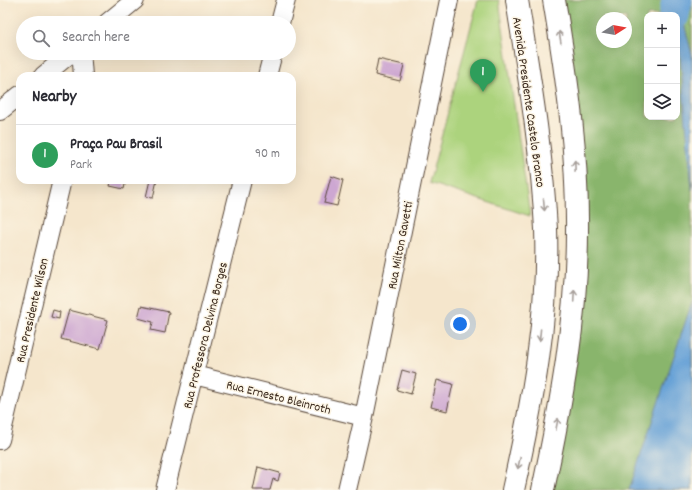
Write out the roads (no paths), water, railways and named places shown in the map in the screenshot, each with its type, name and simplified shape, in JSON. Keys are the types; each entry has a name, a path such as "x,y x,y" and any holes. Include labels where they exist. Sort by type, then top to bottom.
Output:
{"main road":[{"name":"Avenida Presidente Castelo Branco","path":"513,490 537,368 544,297 546,229 537,128 517,0"},
{"path":"543,490 557,422 572,330 577,232 575,154 554,0"}],"street":[{"path":"116,16 135,0"},
{"path":"282,16 286,0"},
{"name":"Rua Milton Gavetti","path":"348,490 449,0"},
{"path":"48,72 62,60"},
{"path":"81,60 83,72"},
{"path":"268,72 271,60"},
{"path":"0,111 16,98"},
{"name":"Rua Presidente Wilson","path":"0,440 61,184"},
{"name":"Rua Professora Delvina Borges","path":"165,490 241,184"},
{"name":"Rua Ernesto Bleinroth","path":"194,374 364,417"}],"water":[{"path":"675,0 678,0 692,55 692,190 680,56 680,12 676,12"},
{"path":"692,302 692,490 629,490"}],"waterway":[{"path":"675,12 677,0"}],"place":[{"name":"Praça Pau Brasil","path":"483,92"}]}
